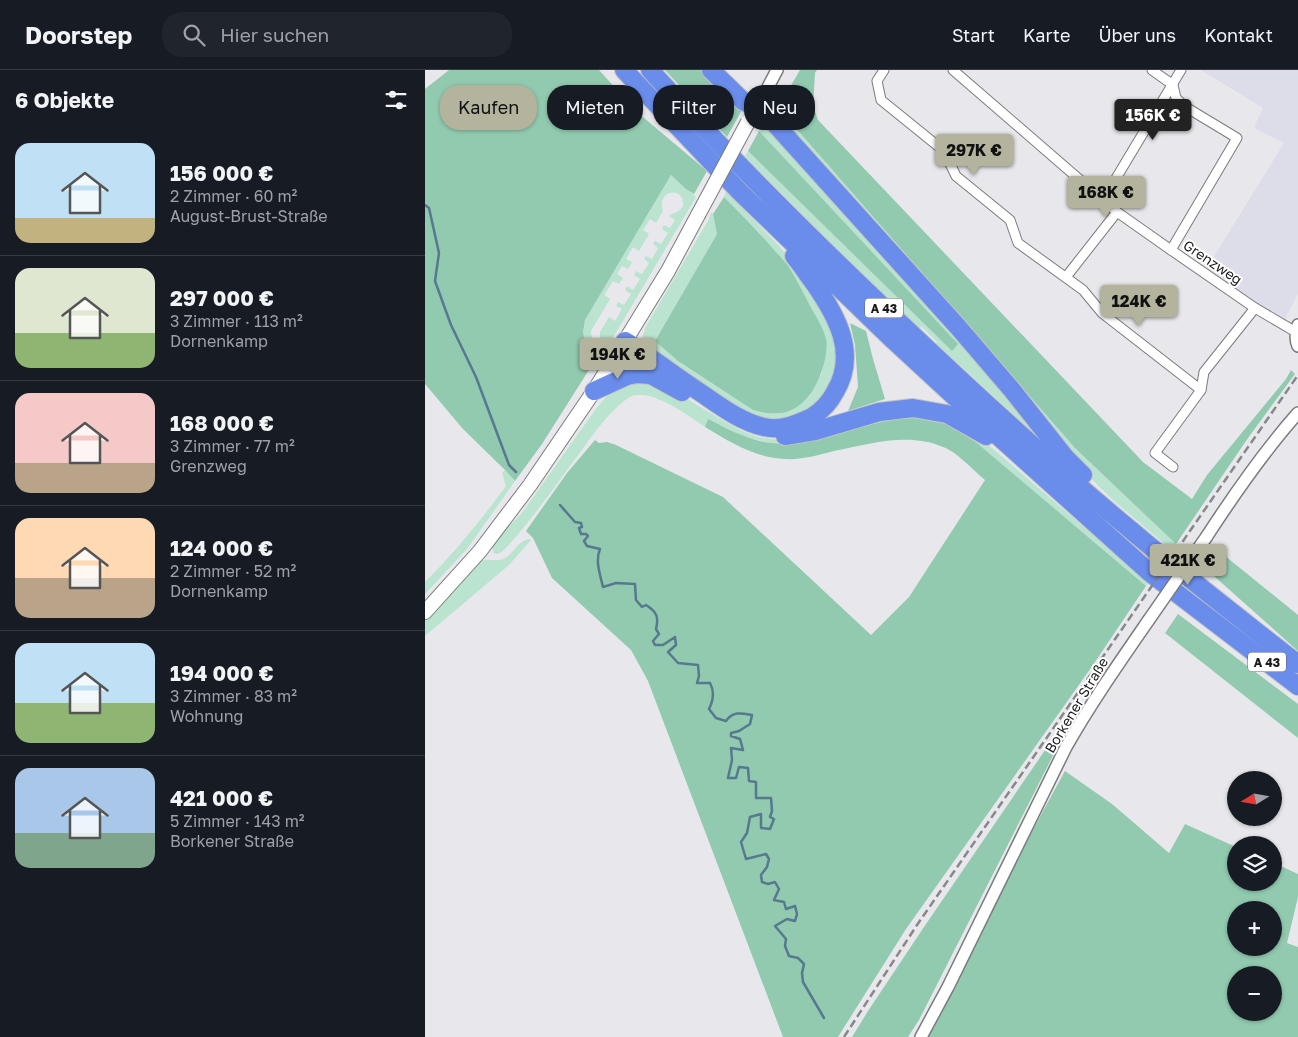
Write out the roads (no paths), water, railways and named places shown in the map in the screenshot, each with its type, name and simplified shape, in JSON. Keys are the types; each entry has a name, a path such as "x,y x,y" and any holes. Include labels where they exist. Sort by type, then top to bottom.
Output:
{"highway":[{"name":"A 43","path":"624,70 740,192 901,348 960,402 1149,572 1298,686"},
{"name":"A 43","path":"650,70 802,228 865,290 995,411 1132,532 1298,664"},
{"path":"711,70 744,103"},
{"path":"780,130 1013,390 1065,457 1095,488 1106,496 1132,532"},
{"path":"621,347 747,422 766,428 798,424 817,414 832,398 840,384 845,354 843,336 837,320 828,303 798,261 740,192"},
{"path":"621,347 651,375 742,426 764,434 783,436 815,431 879,412 913,408 947,414 978,430 1039,473"},
{"path":"594,391 627,376 637,374 651,375"}],"main road":[{"path":"425,612 480,551 507,517 594,391 668,271 744,130"}],"street":[{"path":"769,85 777,70"},
{"path":"884,70 877,81 881,100 944,151 956,176 1010,220 1018,243 1067,277 1083,290 1102,313 1201,390"},
{"name":"Grenzweg","path":"953,70 1117,212 1255,308 1297,329"},
{"path":"1152,70 1173,85 1176,98 1184,106 1237,138 1171,250"},
{"path":"1103,200 1181,70"},
{"path":"1067,277 1117,212"},
{"path":"1173,467 1155,453 1201,390 1204,372 1255,308"},
{"path":"1297,329 1296,340 1298,346"},
{"name":"Borkener Straße","path":"921,1037 948,987 1065,747 1105,683 1255,466 1270,445 1298,413"}],"waterway":[{"path":"425,205 429,208 439,253 435,281 451,325 476,377 509,465 516,472"},
{"path":"560,505 575,522 581,523 582,527 579,528 581,534 588,536 584,541 587,546 600,549 598,563 603,587 616,583 635,584 636,600 642,607 646,605 656,615 656,629 659,634 653,641 655,645 663,645 675,637 676,645 668,652 678,663 698,665 699,676 697,683 710,683 713,696 709,709 716,718 726,721 734,714 752,715 750,724 739,731 731,733 731,736 740,739 743,750 731,748 732,760 728,778 736,778 739,767 748,768 749,781 756,782 756,798 771,798 772,811 770,817 774,819 770,829 761,828 761,814 750,817 747,833 741,842 746,859 766,854 769,859 767,867 761,875 762,882 768,884 775,882 779,889 774,900 784,902 786,909 795,906 797,914 795,921 787,919 775,926 786,939 785,946 789,956 798,958 804,964 803,982 824,1018"}],"railway":[{"path":"844,1037 917,925 1298,375"}]}
